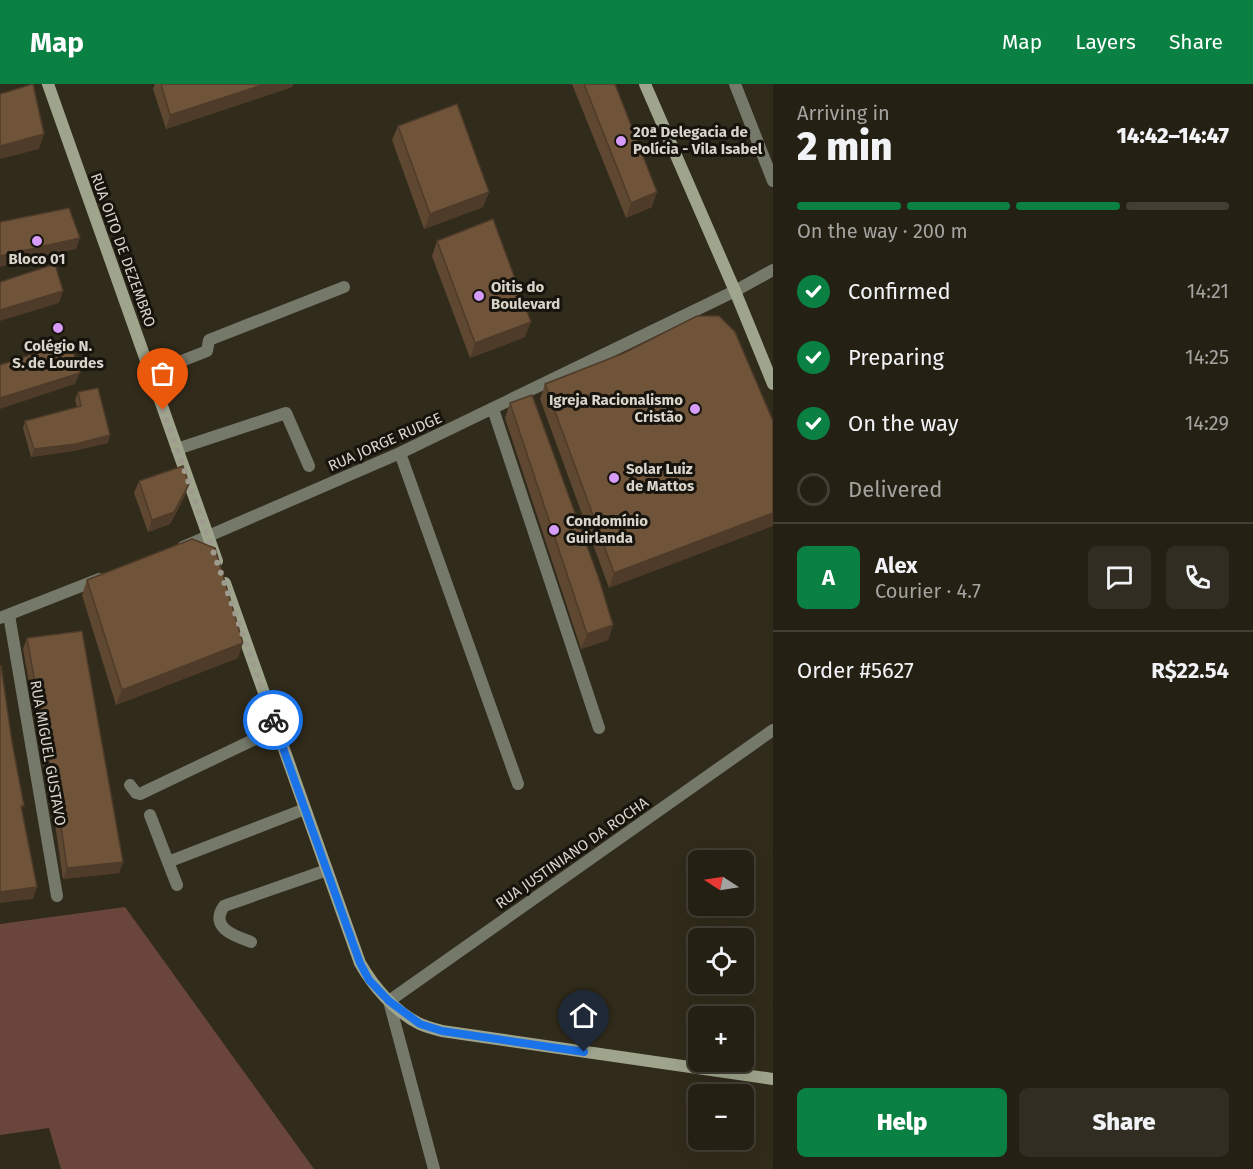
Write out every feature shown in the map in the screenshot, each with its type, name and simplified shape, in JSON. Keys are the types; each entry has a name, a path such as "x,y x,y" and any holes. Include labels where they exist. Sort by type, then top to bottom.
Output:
{"street":[{"name":"RUA OITO DE DEZEMBRO","path":"48,84 360,963 369,980 389,1001 434,1169"},
{"path":"645,84 773,384"},
{"path":"735,84 773,181"},
{"name":"RUA JORGE RUDGE","path":"175,550 400,453 493,409 530,396 773,270"},
{"path":"151,373 207,351 209,340 344,287"},
{"path":"493,409 600,728"},
{"path":"177,449 286,413 309,466"},
{"path":"400,453 518,784"},
{"path":"5,616 109,576"},
{"name":"RUA MIGUEL GUSTAVO","path":"5,616 57,897"},
{"path":"130,785 136,793 140,794 276,729"},
{"name":"RUA JUSTINIANO DA ROCHA","path":"389,1001 773,730"},
{"path":"168,862 305,808"},
{"path":"150,815 177,885"},
{"path":"251,942 230,935 223,926 219,920 224,906 327,870"},
{"path":"389,1001 420,1024 442,1031 773,1079"}],"shaded area":[{"path":"125,907 314,1169 61,1169 49,1128 0,1135 0,924"}],"building":[{"path":"33,84 44,134 0,146 0,94"},
{"path":"161,84 265,84 170,115"},
{"path":"584,84 615,84 657,192 631,203"},
{"path":"457,104 489,192 430,214 398,126"},
{"name":"Bloco 01","path":"69,208 80,238 0,256 0,222"},
{"name":"Oitis do Boulevard","path":"493,219 531,322 475,343 437,241"},
{"path":"55,264 63,291 0,310 0,282"},
{"path":"697,316 719,316 735,332 773,421 773,513 614,573 545,384 624,353"},
{"path":"70,342 80,373 0,398 0,365"},
{"path":"98,388 110,435 76,444 34,449 25,421 81,406 78,392"},
{"path":"532,395 599,579 613,625 587,634 510,403"},
{"path":"183,466 189,484 174,512 152,520 139,481"},
{"path":"192,539 215,548 243,643 122,690 87,580"},
{"path":"82,631 123,862 67,868 55,785 53,785 27,638"},
{"path":"0,666 24,806 21,806 37,887 0,892"}],"way so far":[{"path":"163,410 273,720"}],"place":[{"name":"20ª Delegacia de Polícia - Vila Isabel","path":"621,141"},
{"name":"Bloco 01","path":"37,241"},
{"name":"Oitis do Boulevard","path":"479,296"},
{"name":"Colégio N. S. de Lourdes","path":"58,328"},
{"name":"Igreja Racionalismo Cristão","path":"695,409"},
{"name":"Solar Luiz de Mattos","path":"614,478"},
{"name":"Condomínio Guirlanda","path":"554,530"}],"route":[{"path":"273,720 360,963 369,980 389,1001 420,1024 442,1031 584,1052"}]}
